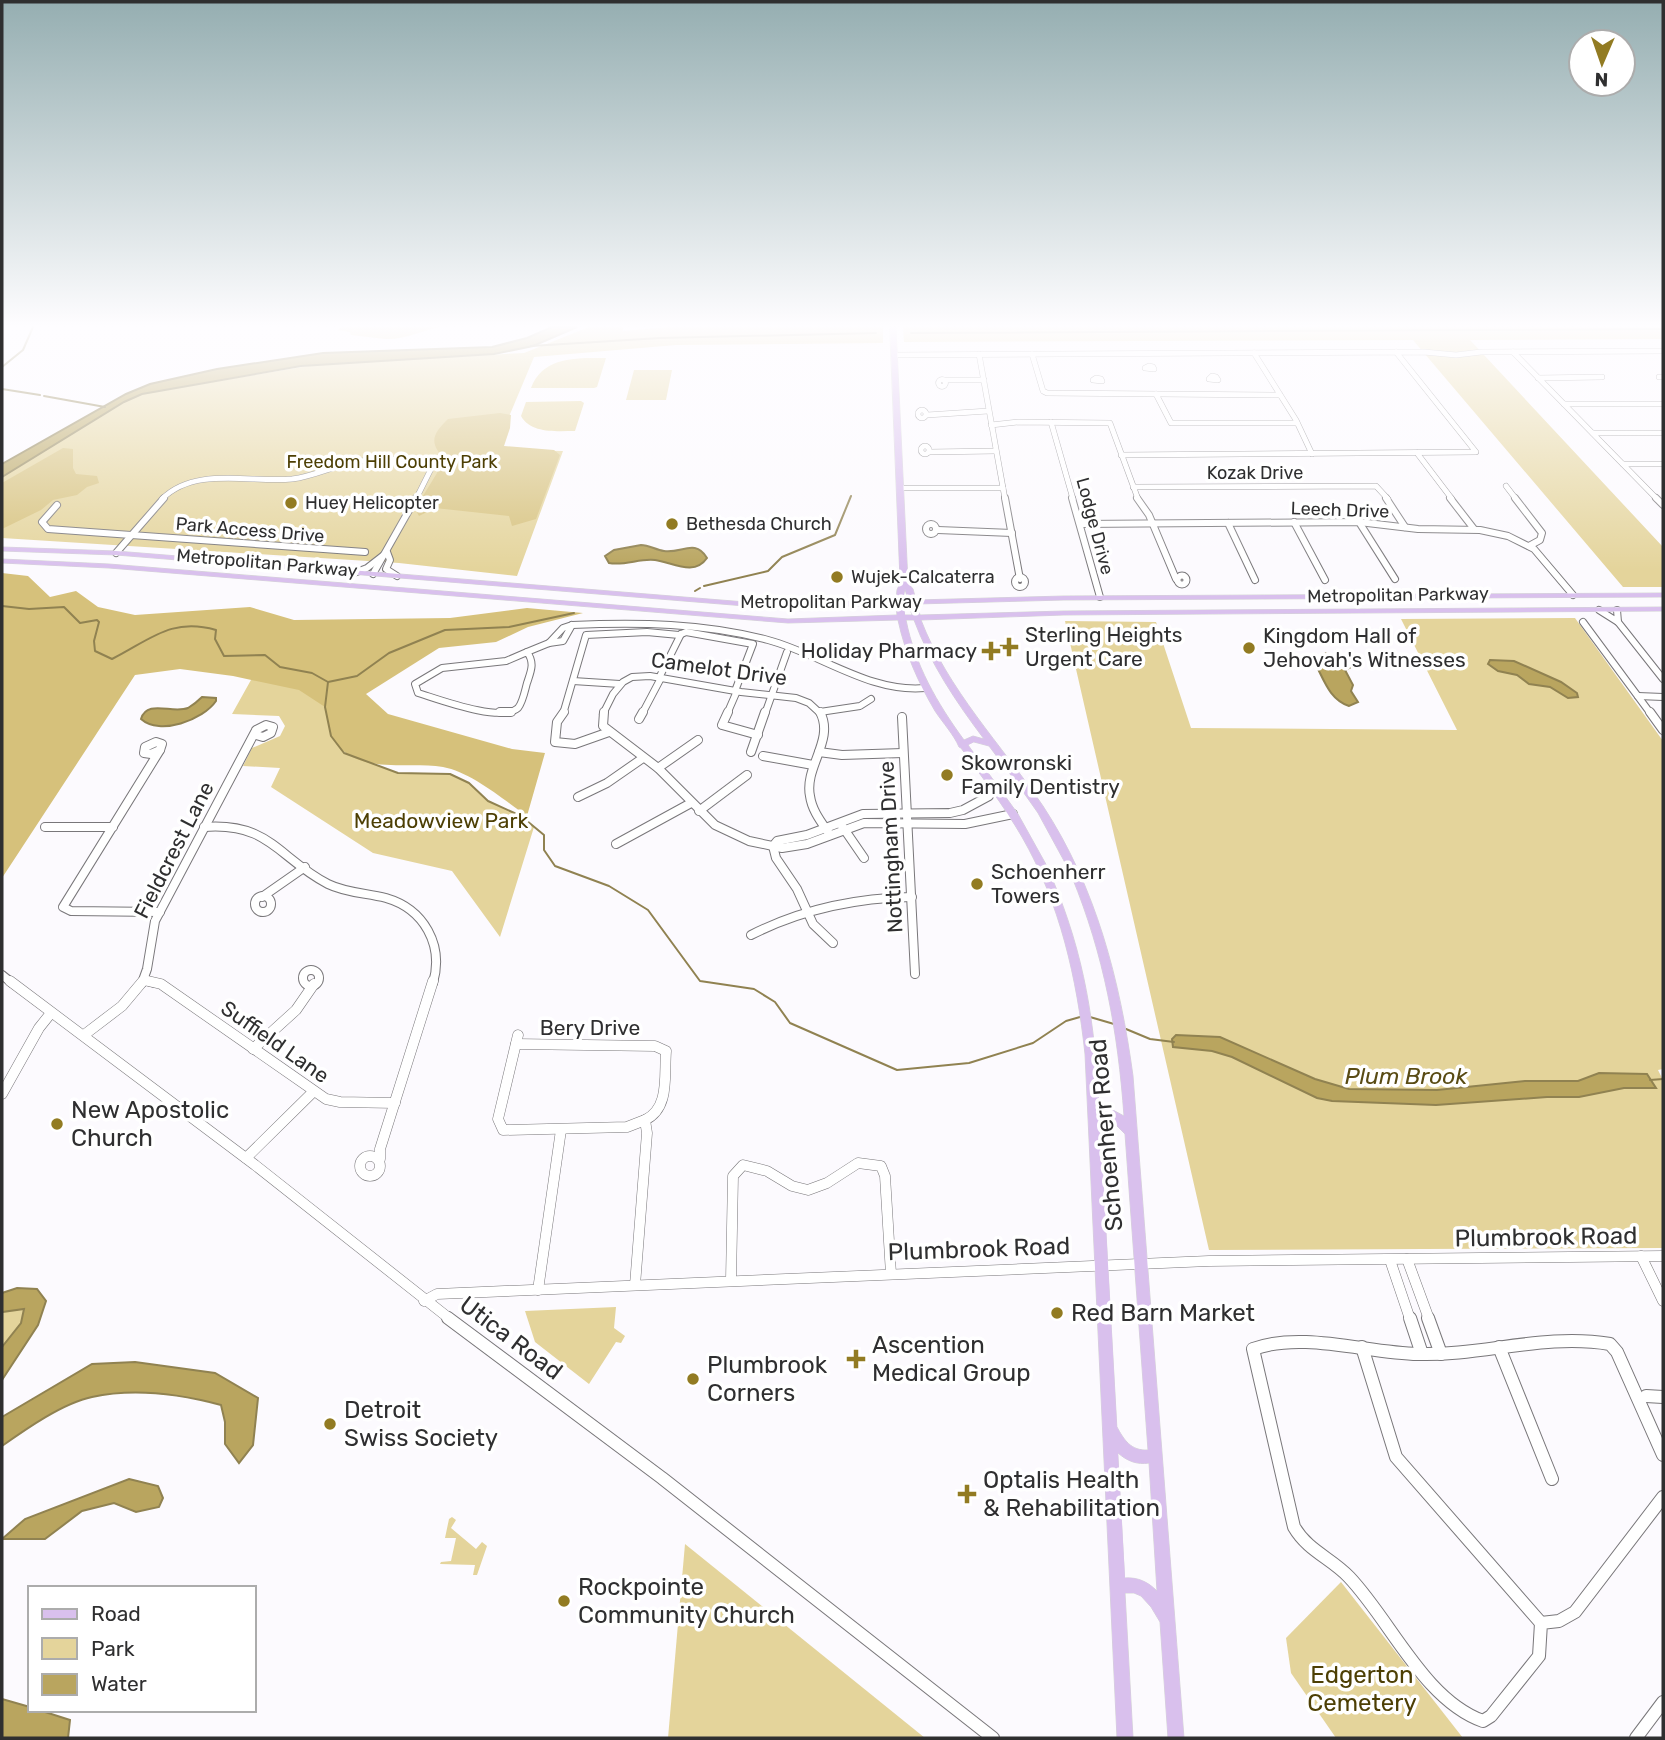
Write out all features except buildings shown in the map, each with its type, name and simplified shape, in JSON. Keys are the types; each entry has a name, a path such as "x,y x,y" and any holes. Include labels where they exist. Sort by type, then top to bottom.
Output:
{"main road":[{"name":"Schoenherr Road","path":"896,408 904,583 900,589 900,603 914,662 925,688 962,745 1013,814 1045,871 1069,936 1086,1014 1091,1054 1125,1738"},
{"name":"Metropolitan Parkway","path":"2,549 114,553 744,605 1100,597 1663,595"},
{"path":"93,565 98,557 114,553"},
{"name":"Metropolitan Parkway","path":"2,561 93,565 736,618 803,621 1129,613 1663,609"},
{"path":"373,574 380,583 400,590"},
{"name":"Schoenherr Road","path":"904,583 909,589 922,635 937,666 956,698 1041,810 1075,872 1101,937 1120,1016 1176,1738"},
{"path":"1417,596 1426,605 1419,610"},
{"path":"1485,596 1480,602 1488,610"},
{"path":"640,610 651,606 652,597"},
{"path":"1129,613 1122,603 1132,597"},
{"path":"1064,598 1069,605 1064,614"},
{"path":"736,618 735,611 744,605"},
{"path":"922,635 928,624 939,618"},
{"path":"914,662 926,661 937,666"},
{"path":"962,745 974,739 990,743"},
{"path":"1045,871 1061,877 1075,872"},
{"path":"1094,1114 1106,1112 1114,1115 1131,1132"},
{"path":"1110,1428 1118,1444 1130,1455 1144,1458 1155,1454"},
{"path":"1118,1588 1136,1585 1149,1592 1160,1607 1167,1626"}],"street":[{"path":"1163,408 1170,423 1297,423"},
{"path":"1288,408 1312,453"},
{"path":"1121,455 1476,452 1441,408"},
{"path":"1568,408 1660,498 1663,505"},
{"path":"928,414 988,411 1020,579"},
{"name":"Lodge Drive","path":"1051,422 1100,597"},
{"path":"991,425 1109,422 1133,487 1178,577"},
{"path":"1593,433 1663,433"},
{"path":"931,450 996,451"},
{"path":"1417,453 1474,529"},
{"name":"Park Access Drive","path":"114,553 171,491 198,480 291,479 321,474 358,461 436,459 373,574"},
{"path":"1623,464 1663,464"},
{"path":"1506,486 1542,533 1540,540 1529,546"},
{"name":"Kozak Drive","path":"1133,487 1378,487 1405,527"},
{"path":"900,488 1003,488"},
{"name":"Park Access Drive","path":"57,505 43,522 43,526 365,552"},
{"path":"1294,522 1325,580"},
{"path":"1359,522 1395,579"},
{"name":"Leech Drive","path":"1080,524 1359,522 1405,527 1474,529 1508,536 1529,546 1546,560 1573,596"},
{"path":"1228,523 1255,580"},
{"path":"938,530 1012,533"},
{"path":"354,573 367,568 387,552 390,560 386,569 397,576"},
{"path":"1600,610 1618,622 1663,679"},
{"path":"1617,610 1618,622"},
{"path":"527,652 532,659 532,666 520,706 510,713 466,708 415,690 415,684 442,668 506,661 527,652 550,643 565,639 572,625 647,622 728,630 812,655 879,686 907,691 925,688"},
{"path":"1583,622 1663,730"},
{"path":"758,735 722,725 755,645 686,632 586,635 566,708 556,727 557,744 579,743 609,732 658,768 699,811 730,834 782,848 803,845 842,826 955,813 989,796 993,785"},
{"path":"639,719 681,634"},
{"path":"751,752 788,652"},
{"name":"Camelot Drive","path":"609,732 601,720 621,684 634,677 660,678 797,698 820,712"},
{"path":"573,681 621,684"},
{"path":"1638,696 1663,698"},
{"path":"828,832 808,799 814,765 825,733 820,712 860,706 871,699"},
{"name":"Nottingham Drive","path":"902,717 915,974"},
{"name":"Fieldcrest Lane","path":"144,980 151,932 160,912 249,743 258,735"},
{"path":"658,768 698,740"},
{"path":"151,757 143,749 150,744 161,743 160,750 151,757 113,827 63,907 71,911 160,912"},
{"path":"819,752 842,755 903,753"},
{"path":"763,756 814,765"},
{"path":"578,797 607,783 643,758"},
{"path":"699,811 747,775"},
{"path":"616,844 691,803"},
{"path":"971,807 983,820"},
{"path":"941,813 942,823"},
{"path":"907,818 965,824 1013,814"},
{"path":"842,826 864,858"},
{"path":"45,827 113,827"},
{"path":"204,827 233,827 255,832 337,887 404,905 415,913 431,932 436,946 436,968 377,1171 364,1175 360,1171 360,1164 369,1156 380,1154"},
{"path":"773,846 776,859 799,891 816,930 833,943"},
{"path":"269,896 305,867"},
{"path":"751,934 782,918 806,911 866,899 912,897"},
{"name":"Utica Road","path":"2,975 246,1158 424,1301 486,1343 993,1738"},
{"path":"84,1035 123,1004 144,980"},
{"name":"Suffield Lane","path":"144,980 160,984 313,1092 340,1102 395,1103"},
{"path":"253,1049 296,1010 309,987"},
{"path":"2,1094 39,1028 51,1013"},
{"name":"Bery Drive","path":"561,1130 514,1132 500,1128 499,1114 517,1040 655,1046 664,1049 668,1054 662,1106 655,1115 645,1120"},
{"path":"246,1158 313,1092"},
{"path":"538,1290 561,1130 627,1127 645,1120 648,1133 635,1285"},
{"path":"731,1280 733,1176 743,1165 767,1170 789,1186 805,1190 824,1185 849,1164 872,1163 881,1166 885,1177 891,1274"},
{"path":"1641,1256 1663,1301"},
{"name":"Plumbrook Road","path":"424,1301 437,1294 1101,1265 1663,1256"},
{"path":"1390,1259 1422,1354"},
{"path":"1407,1259 1441,1354"},
{"path":"1362,1347 1396,1457 1541,1623 1539,1656 1491,1716 1483,1721 1476,1721 1446,1700 1349,1577 1301,1542 1294,1527 1253,1349 1268,1345 1362,1347 1441,1354 1524,1343 1610,1344 1624,1366 1663,1455"},
{"path":"1499,1347 1552,1479"},
{"path":"1646,1396 1663,1397"},
{"path":"1541,1623 1559,1620 1575,1612 1663,1497"},
{"path":"1636,1738 1663,1702"}],"green space":[{"name":"Freedom Hill County Park","path":"114,408 513,408 495,450 563,451 517,576 399,563 2,538 2,477"},
{"path":"524,408 582,408 575,431 538,429 525,422 521,416"},
{"path":"1471,408 1534,408 1663,547 1663,587 1623,587"},
{"path":"1575,618 1663,741 1663,1069 1658,1070 1663,1080 1663,1248 1209,1250 1065,621 1156,622 1191,728 1457,730 1401,619"},
{"name":"Meadowview Park","path":"265,655 312,673 344,753 398,773 450,774 469,783 488,801 521,816 534,827 500,937 452,871 373,853 271,787 280,768 243,766 252,748 280,736 285,726 279,716 232,714"},
{"path":"616,1307 614,1328 625,1336 621,1343 616,1342 589,1384 535,1342 525,1311"},
{"path":"25,1308 21,1323 2,1347 2,1312"},
{"path":"452,1517 456,1520 451,1528 476,1549 482,1542 487,1546 477,1575 473,1575 475,1565 440,1564 451,1561 456,1538 445,1538 449,1519"},
{"path":"685,1544 925,1738 668,1738"},
{"name":"Edgerton Cemetery","path":"1341,1582 1463,1738 1336,1738 1291,1673 1286,1638"}],"shaded area":[{"path":"500,413 511,415 504,446 554,450 560,455 536,519 512,526 509,516 435,508 419,516 415,509 437,473 441,455 434,440 440,428 448,419"},
{"path":"63,448 73,449 73,468 76,474 97,476 99,483 87,487 77,495 53,500 41,510 2,529 2,483"},
{"path":"2,573 28,576 50,597 76,591 98,607 135,615 250,607 294,620 450,618 527,608 583,613 528,627 496,642 439,648 366,694 388,714 512,749 545,753 527,816 487,787 454,770 429,766 383,765 355,758 343,751 333,739 325,707 299,690 233,676 180,669 135,675 2,878"}],"water":[{"path":"101,408 114,408 2,477 2,464"},
{"path":"641,545 670,551 693,548 707,558 702,564 689,568 649,560 609,563 605,556 614,550"},
{"path":"1336,651 1355,665 1345,670 1353,685 1351,691 1358,702 1349,706 1333,695 1317,667 1326,661 1332,662 1327,654 1336,657"},
{"path":"1490,660 1514,661 1561,682 1577,693 1578,697 1568,698 1550,687 1529,684 1517,675 1498,671 1488,664"},
{"path":"202,697 216,698 216,701 192,720 159,726 141,719 144,713 154,708 188,708"},
{"path":"1176,1035 1220,1037 1315,1079 1349,1089 1437,1090 1525,1081 1578,1081 1599,1073 1647,1074 1656,1088 1624,1088 1579,1097 1436,1105 1332,1101 1317,1098 1232,1057 1212,1051 1173,1047 1172,1039"},
{"path":"17,1288 37,1289 46,1301 38,1325 2,1380 2,1347 21,1323 24,1309 2,1312 2,1293"},
{"path":"135,1362 215,1373 258,1398 253,1445 239,1463 225,1444 225,1422 221,1405 156,1394 108,1394 81,1400 45,1417 2,1446 2,1417 92,1364"},
{"path":"129,1479 158,1486 163,1498 159,1507 136,1512 114,1503 82,1511 45,1539 2,1539 25,1519"},
{"path":"2,1699 28,1706 28,1712 45,1712 70,1720 68,1738 2,1738"}],"waterway":[{"path":"704,586 768,571 782,557 835,535 851,496"},
{"path":"695,591 700,588"},
{"name":"Plum Brook","path":"2,606 29,609 64,607 80,623 97,620 99,622 94,641 95,651 112,659 161,632 186,626 200,627 216,630 215,639 224,656 265,655 280,667 312,673 328,682"},
{"path":"328,682 357,676 389,653 445,630 509,627 574,613"},
{"name":"Plum Brook","path":"328,682 325,707 331,736 344,753 398,773 450,774 469,783 488,801 521,816 544,835 544,850 555,866 609,886 648,910 700,981 754,989 775,1002 790,1023 897,1070 969,1063 1033,1043 1066,1021 1080,1017"},
{"name":"Plum Brook","path":"1090,1017 1114,1024"},
{"name":"Plum Brook","path":"1126,1029 1150,1039 1174,1042"},
{"name":"Plum Brook","path":"1650,1080 1663,1079"}],"place":[{"name":"Huey Helicopter","path":"291,503"},
{"name":"Bethesda Church","path":"672,524"},
{"name":"Wujek-Calcaterra","path":"837,577"},
{"name":"Sterling Heights Urgent Care","path":"1009,647"},
{"name":"Kingdom Hall of Jehovah's Witnesses","path":"1249,648"},
{"name":"Holiday Pharmacy","path":"991,651"},
{"name":"Skowronski Family Dentistry","path":"947,775"},
{"name":"Schoenherr Towers","path":"977,884"},
{"name":"New Apostolic Church","path":"57,1124"},
{"name":"Red Barn Market","path":"1057,1313"},
{"name":"Ascention Medical Group","path":"856,1359"},
{"name":"Plumbrook Corners","path":"693,1379"},
{"name":"Detroit Swiss Society","path":"330,1424"},
{"name":"Optalis Health & Rehabilitation","path":"967,1494"},
{"name":"Rockpointe Community Church","path":"564,1601"}]}
